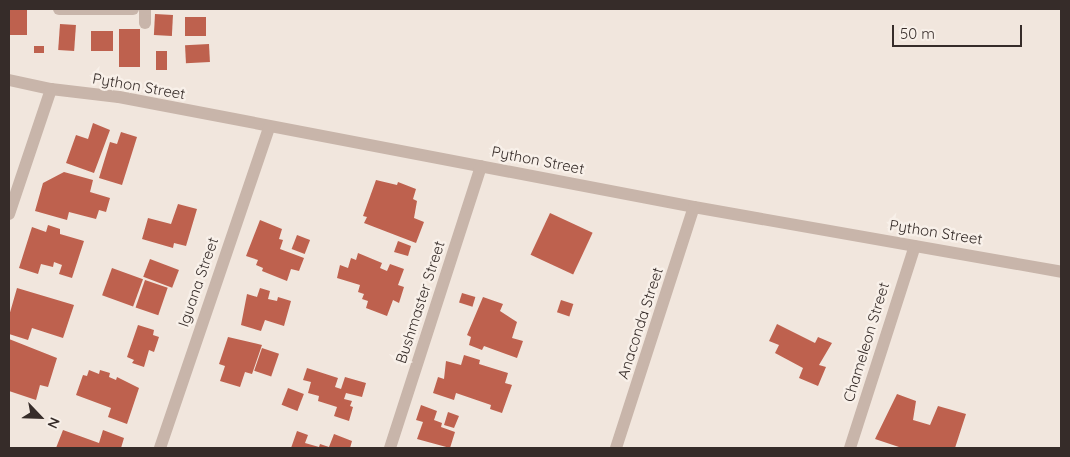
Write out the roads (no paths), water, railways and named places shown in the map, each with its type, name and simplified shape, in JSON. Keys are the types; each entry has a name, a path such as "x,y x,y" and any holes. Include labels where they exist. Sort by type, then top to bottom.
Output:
{"street":[{"path":"59,9 133,9"},
{"path":"145,9 145,23"},
{"name":"Python Street","path":"9,80 52,89 119,97 694,207 1061,272"},
{"path":"9,214 52,89"},
{"name":"Iguana Street","path":"160,448 269,127"},
{"name":"Bushmaster Street","path":"390,448 481,166"},
{"name":"Anaconda Street","path":"616,448 694,207"},
{"name":"Chameleon Street","path":"850,448 915,246"}]}
